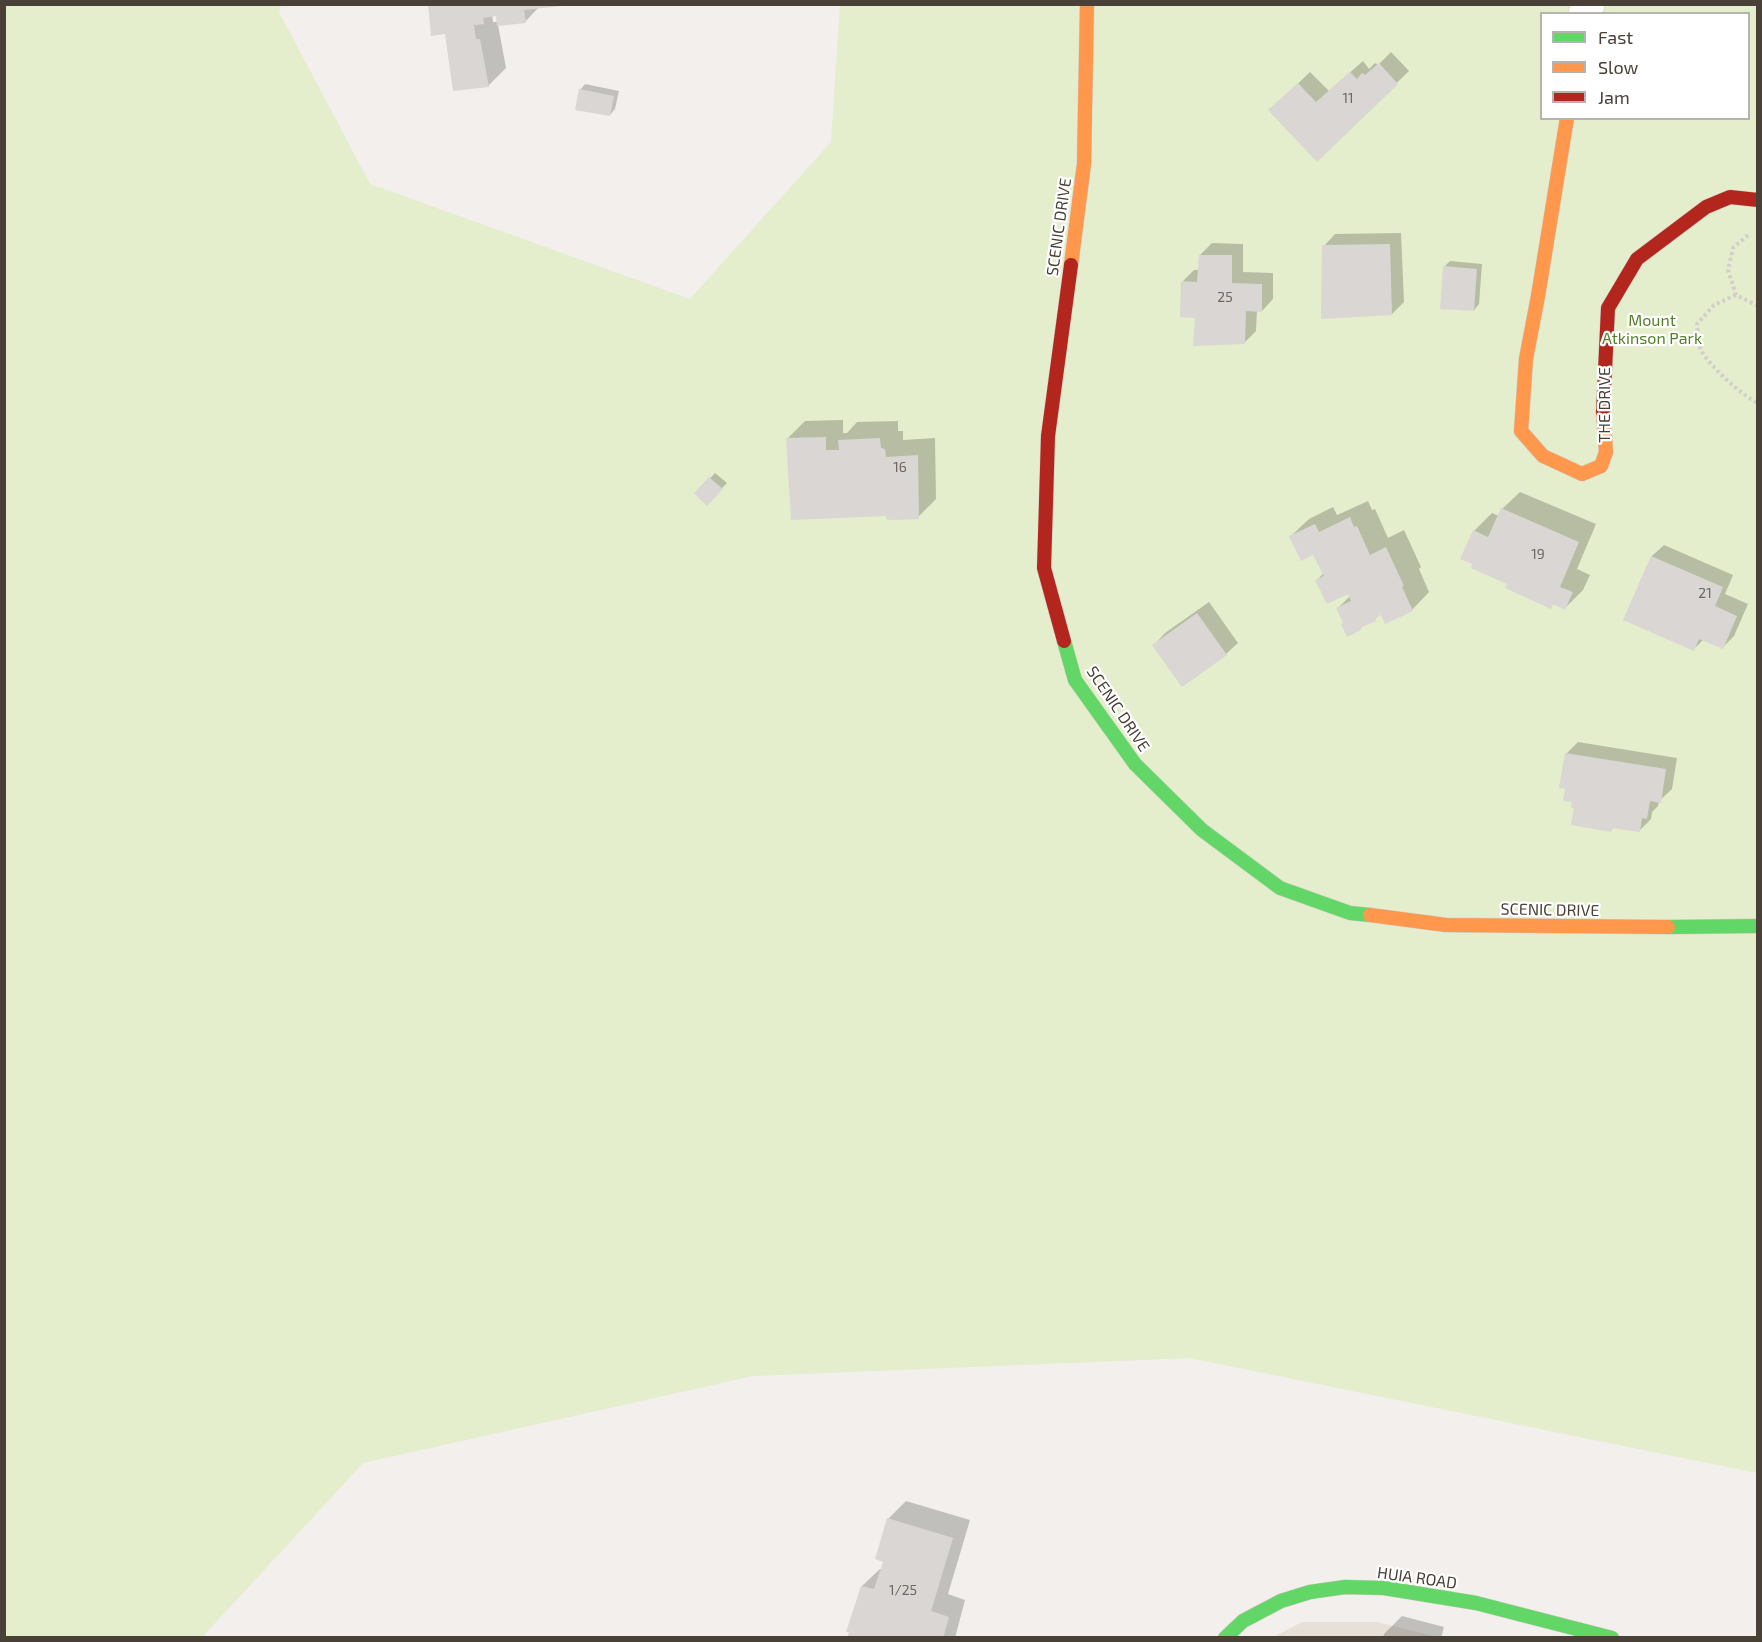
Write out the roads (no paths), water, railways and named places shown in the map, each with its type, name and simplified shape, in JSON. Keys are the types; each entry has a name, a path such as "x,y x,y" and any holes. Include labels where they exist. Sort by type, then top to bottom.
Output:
{"street":[{"name":"SCENIC DRIVE","path":"1087,4 1084,164 1048,436 1044,568 1075,680 1135,765 1202,830 1280,888 1350,913 1446,925 1758,926"},
{"name":"THE DRIVE","path":"1567,120 1526,359 1521,431 1543,456 1582,474 1601,466 1606,452 1602,403 1608,308 1637,259 1706,207 1730,197 1758,200"},
{"name":"HUIA ROAD","path":"1226,1638 1243,1621 1281,1601 1310,1592 1345,1587 1384,1588 1476,1603 1612,1638"}],"park label":[{"name":"Mount Atkinson Park","path":"1652,330"}]}
